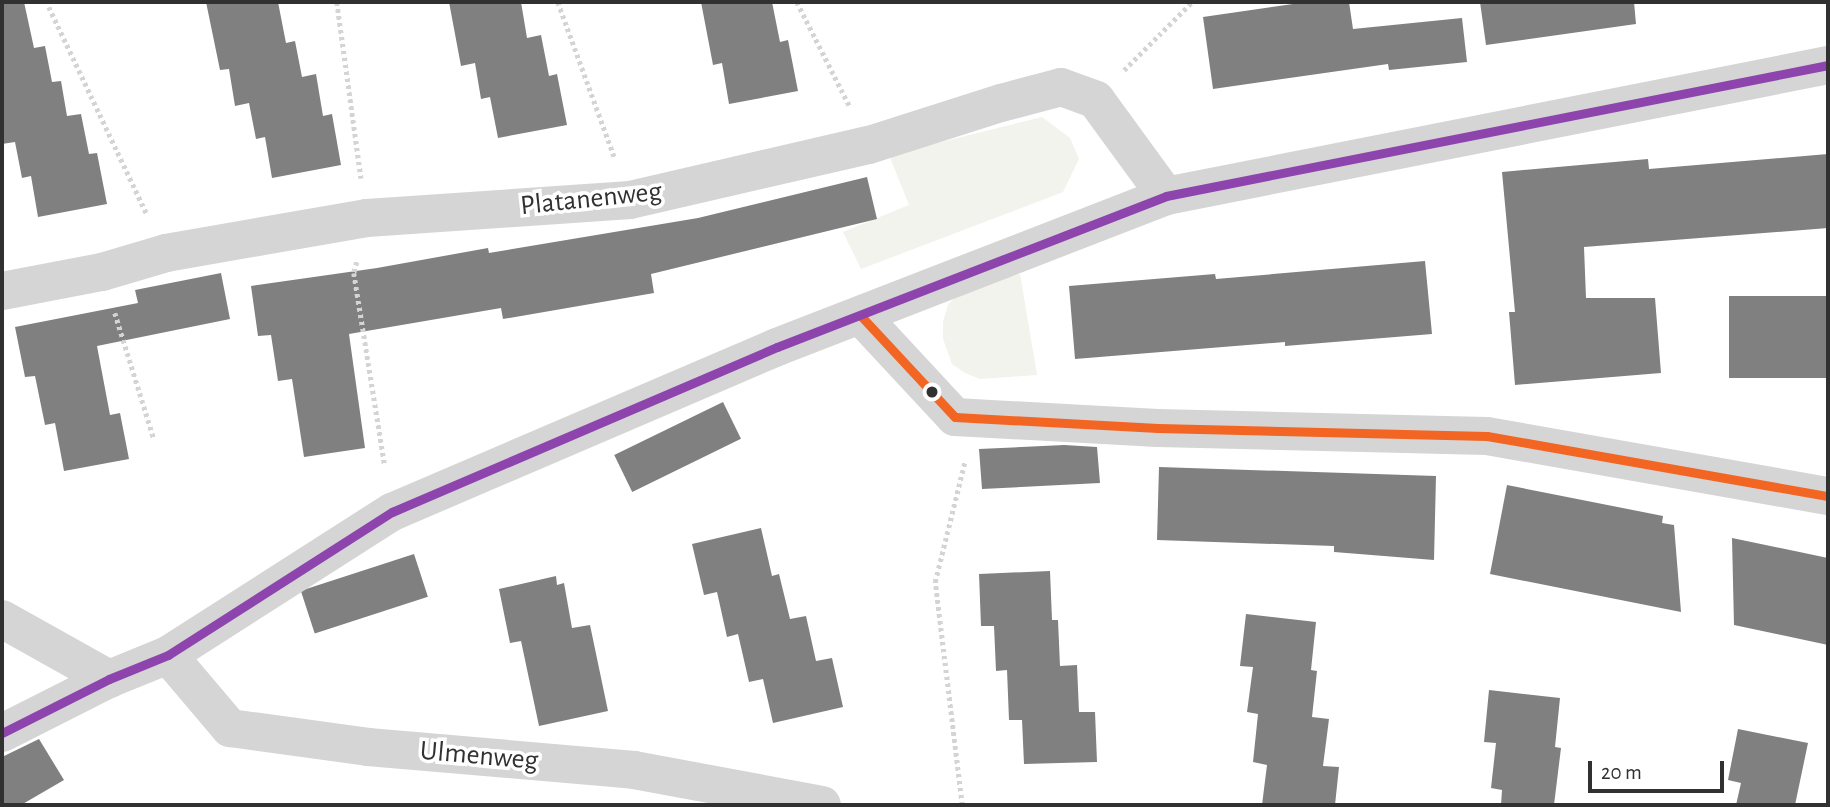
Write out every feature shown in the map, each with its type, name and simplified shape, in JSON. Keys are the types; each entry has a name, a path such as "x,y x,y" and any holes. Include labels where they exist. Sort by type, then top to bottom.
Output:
{"street":[{"path":"2,733 108,678 168,655 392,512 777,346 861,316 1166,196 1828,65"},
{"name":"Platanenweg","path":"2,291 102,272 166,253 367,218 630,200 869,145 1001,103 1061,88 1096,100"},
{"path":"1096,100 1166,196"},
{"path":"861,316 955,417 1158,428 1487,436 1828,496"},
{"path":"2,619 108,678"},
{"name":"Ulmenweg","path":"168,655 230,728 368,747 634,770 821,805"}],"path":[{"path":"558,2 630,200"},
{"path":"797,2 869,145"},
{"path":"1096,100 1192,2"},
{"path":"49,7 166,253"},
{"path":"102,272 154,439"},
{"path":"962,805 935,582 975,419"}],"shaded area":[{"path":"1042,117 1070,138 1079,159 1063,192 861,269 843,232 909,205 889,155"},
{"path":"1020,274 1037,375 980,379 965,373 952,364 943,339 943,322 948,305 958,294 978,284"}],"building":[{"path":"2,2 24,2 34,48 45,46 52,82 61,81 67,116 81,114 89,154 97,153 107,204 38,217 31,176 22,178 15,142 2,144"},
{"path":"206,2 278,2 286,43 295,41 302,77 316,74 323,116 332,114 341,165 272,178 265,137 256,139 249,103 235,106 229,69 220,70"},
{"path":"449,2 521,2 527,38 541,35 549,76 557,74 567,125 498,138 490,97 481,99 475,63 461,66"},
{"path":"701,2 772,2 780,42 788,40 798,91 729,104 722,63 713,65"},
{"path":"1307,2 1349,2 1353,29 1462,18 1467,62 1389,70 1388,64 1213,89 1203,17"},
{"path":"1480,2 1634,2 1636,24 1486,45"},
{"path":"1828,154 1828,228 1584,247 1586,298 1655,298 1661,373 1515,385 1509,312 1515,312 1502,172 1648,159 1649,169"},
{"path":"867,177 877,219 651,274 654,293 503,319 501,308 349,334 365,448 304,457 292,379 278,381 271,335 258,336 251,286 377,268 488,248 489,253 698,218"},
{"path":"1425,261 1432,334 1285,346 1285,342 1075,359 1069,286 1215,274 1216,279"},
{"path":"221,273 230,319 97,346 110,415 120,413 129,459 64,471 55,423 45,425 35,376 25,377 15,327 138,303 135,290"},
{"path":"1729,296 1828,296 1828,378 1729,378"},
{"path":"723,402 741,439 632,492 614,455"},
{"path":"1064,445 1097,447 1100,483 982,489 979,449"},
{"path":"1159,467 1436,476 1434,560 1334,552 1334,546 1157,540"},
{"path":"1507,485 1663,516 1662,523 1674,525 1681,612 1490,574"},
{"path":"761,528 772,576 779,574 790,619 806,616 816,661 832,658 843,707 773,723 763,679 749,682 738,634 727,637 717,592 704,595 692,544"},
{"path":"1732,538 1828,558 1828,645 1734,625"},
{"path":"414,554 428,597 315,634 301,591"},
{"path":"1050,571 1052,620 1058,620 1060,666 1077,665 1079,712 1095,712 1097,762 1024,764 1022,720 1009,720 1007,670 996,671 994,626 981,626 979,574"},
{"path":"556,576 557,585 564,583 572,628 590,625 608,711 539,726 521,641 510,643 499,589"},
{"path":"1246,614 1316,622 1311,670 1317,671 1312,717 1329,719 1323,766 1339,767 1335,805 1262,805 1267,765 1253,762 1258,714 1247,712 1253,667 1240,666"},
{"path":"1489,690 1560,698 1555,747 1561,748 1554,805 1501,805 1502,790 1491,788 1496,743 1484,742"},
{"path":"1738,729 1808,743 1795,805 1736,805 1741,783 1728,780"},
{"path":"39,739 64,780 21,805 2,805 2,757"}],"transit line":[{"path":"2,733 109,679 168,655 392,512 777,347 1166,196 1828,65"},
{"path":"861,316 955,417 1158,428 1487,436 1828,496"}]}
